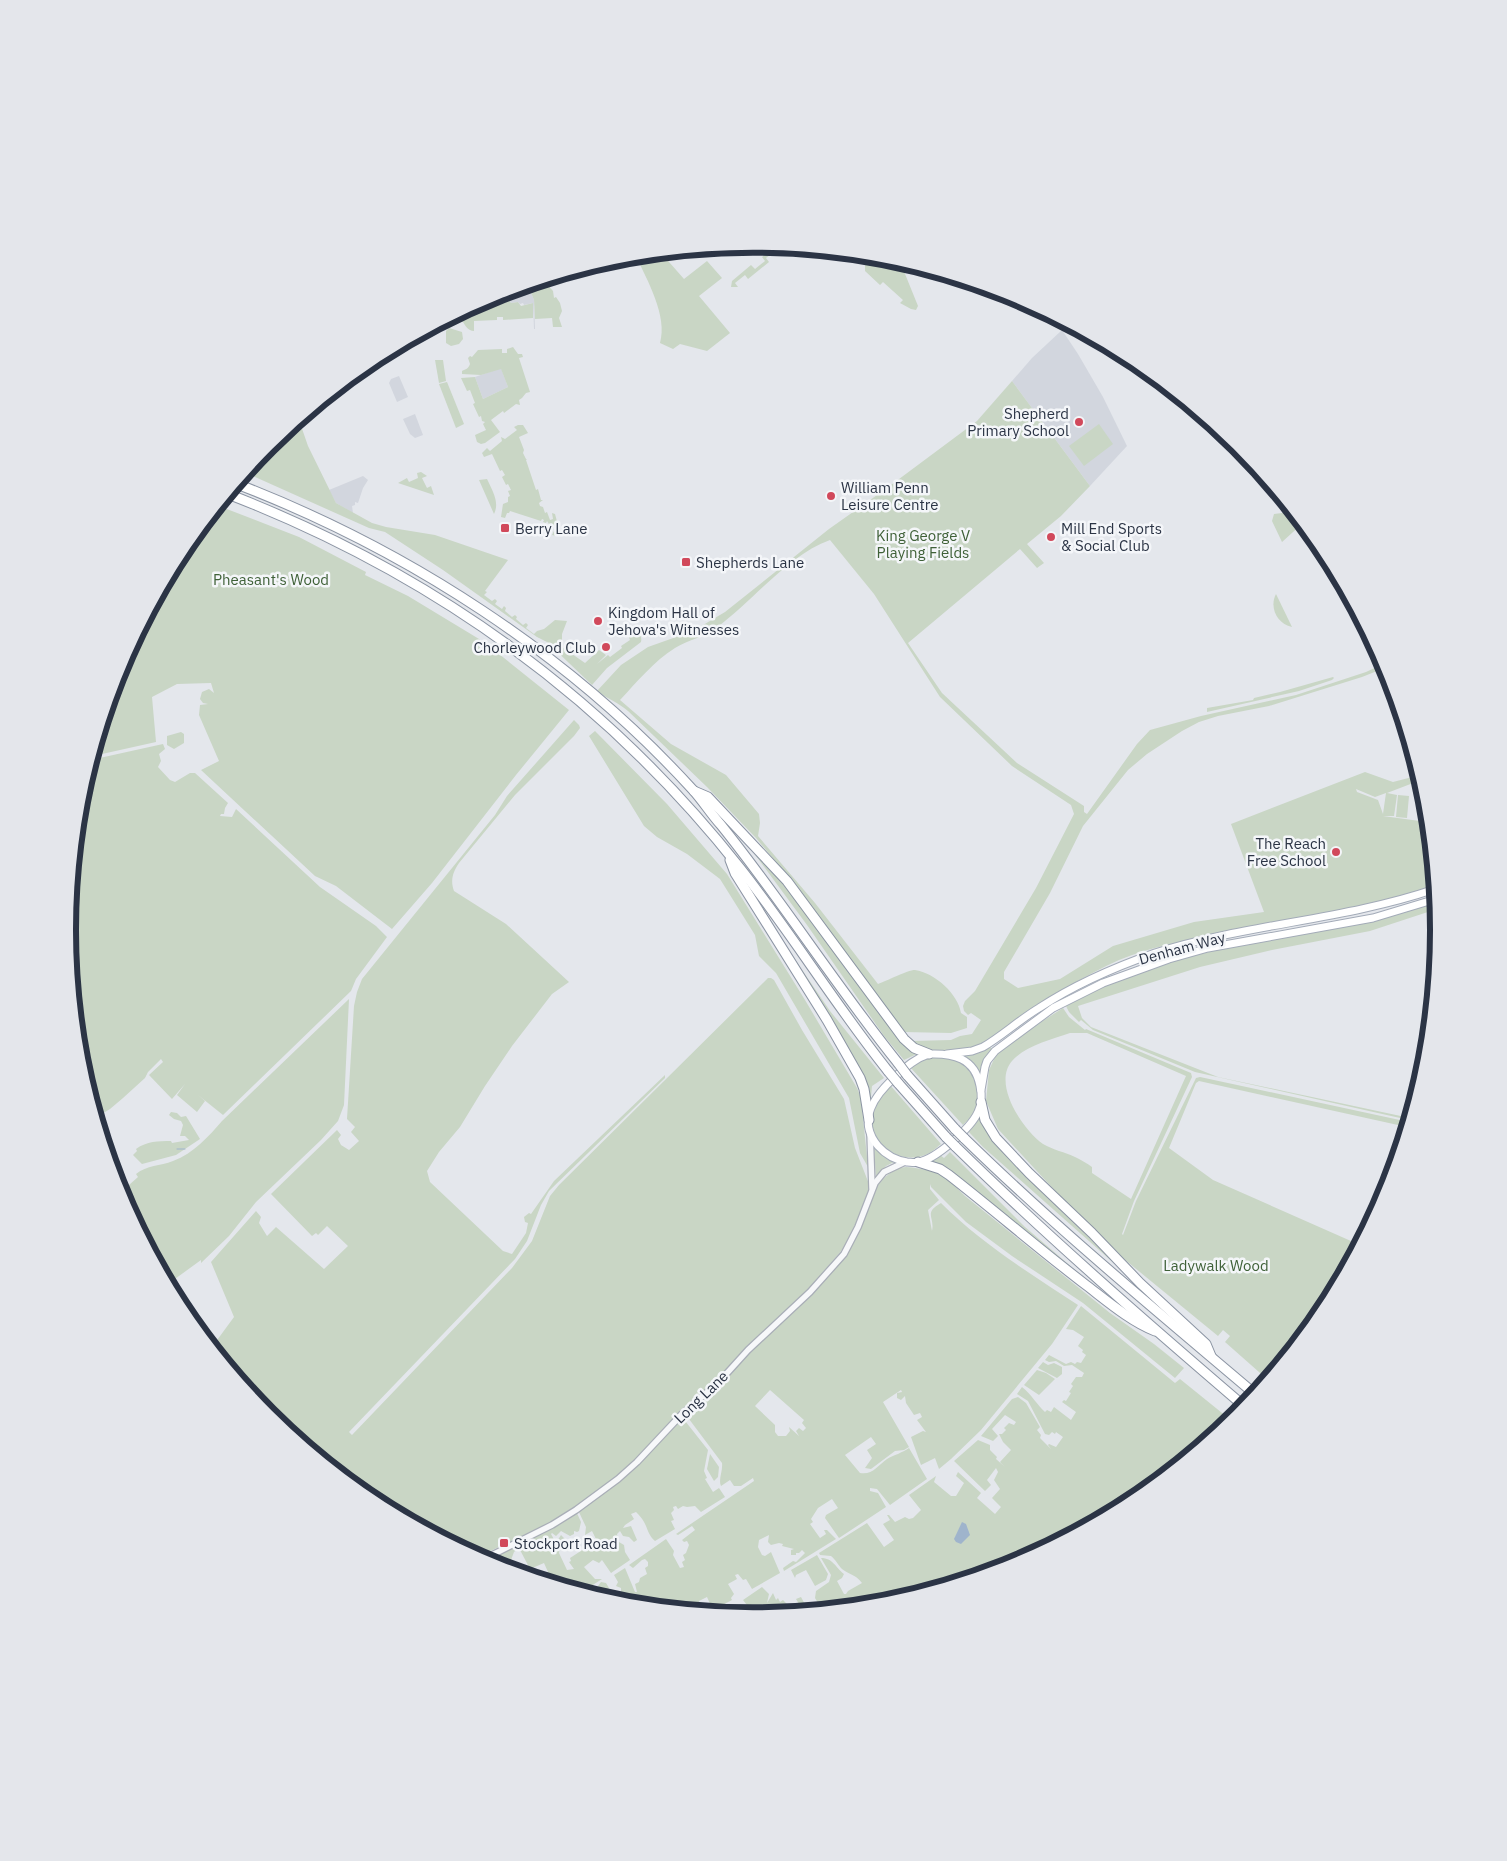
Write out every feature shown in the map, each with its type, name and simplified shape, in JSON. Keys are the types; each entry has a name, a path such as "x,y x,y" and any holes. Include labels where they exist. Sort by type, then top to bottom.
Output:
{"highway":[{"path":"242,486 282,501 352,535 433,579 502,624 595,697 645,742 694,791 774,893 820,959 907,1075 964,1138 1090,1255 1250,1390"},
{"path":"234,496 278,513 354,549 429,591 493,633 587,707 629,745 677,795 727,852 772,911 848,1019 888,1071 946,1137 1025,1213 1239,1402"},
{"path":"694,791 708,796 770,862 806,906 904,1039 914,1048 929,1054"},
{"path":"727,852 735,873 828,1020 860,1078 864,1088 869,1125"},
{"path":"981,1102 985,1120 996,1138 1140,1283 1206,1344 1211,1356"},
{"path":"918,1162 940,1169 949,1175 1098,1294 1142,1326 1158,1332"}],"main road":[{"name":"Denham Way","path":"947,1054 972,1051 983,1047 1050,1001 1069,991 1118,967 1179,946 1377,906 1429,891"},
{"name":"Denham Way","path":"981,1090 985,1067 991,1055 1053,1008 1110,980 1169,958 1230,943 1373,918 1430,901"},
{"path":"929,1054 947,1054 969,1064 975,1072 981,1090 981,1102 978,1112 967,1128 940,1151 930,1158 918,1162 905,1162 884,1153 876,1144 869,1125 870,1108 880,1090 918,1057 929,1054"}],"street":[{"name":"Long Lane","path":"869,1125 872,1188"},
{"name":"Long Lane","path":"492,1555 576,1510 618,1479 637,1462 682,1414 705,1395 748,1350 810,1292 844,1254 858,1226 872,1188 884,1172 905,1162"}],"shaded area":[{"path":"530,291 534,300 535,329 533,303 524,305 518,302 511,303 509,299"},
{"name":"Shepherd Primary School","path":"1062,330 1103,397 1127,446 1090,486 1012,381 1032,358"},
{"path":"501,368 508,387 483,399 475,377"},
{"path":"399,376 408,397 397,402 389,383 391,379"},
{"path":"415,414 423,435 415,438 410,434 403,419"},
{"path":"363,476 368,480 358,503 355,502 355,505 352,506 353,513 336,503 329,490"}],"green space":[{"path":"766,254 771,254 766,258 769,262 748,279 745,275 735,283 738,287 731,287 732,281 751,265 755,269 765,261 762,257"},
{"path":"666,259 684,279 707,261 722,278 699,296 730,333 707,351 680,344 673,349 660,343 661,321 651,287 639,263"},
{"path":"865,264 903,270 918,306 916,310 900,303 903,300 883,282 880,285 865,271"},
{"path":"548,285 553,291 554,298 556,297 560,303 562,311 559,318 562,327 553,327 552,318 535,319 534,300 530,291"},
{"path":"509,299 511,303 518,302 521,306 533,303 533,318 503,320 503,317 497,317 497,320 474,321 474,331 468,329 463,322 459,321"},
{"path":"449,328 462,332 463,339 459,344 451,346 446,343 446,331"},
{"path":"513,347 518,354 522,354 523,357 519,358 530,392 526,393 519,400 520,405 516,404 491,420 500,432 481,444 477,442 475,435 486,430 483,424 485,422 482,421 481,416 479,417 473,404 475,403 470,390 467,391 461,378 475,377 483,399 508,387 501,369 481,375 462,374 462,371 467,369 470,364 468,358 472,357 478,350 502,349 502,353 507,353 507,349"},
{"path":"435,360 443,360 446,381 439,383"},
{"name":"King George V Playing Fields","path":"1012,381 1090,486 1061,516 1027,544 1044,563 1037,568 1020,549 908,643 942,693 1017,763 1084,806 1084,812 1087,814 1137,744 1150,730 1201,716 1296,695 1377,667 1379,670 1269,706 1218,716 1199,722 1147,754 1128,770 1083,826 1050,893 1004,972 1004,979 1018,988 1060,979 1113,946 1194,922 1264,912 1231,824 1365,772 1393,782 1413,777 1414,783 1387,793 1397,795 1394,816 1383,816 1422,821 1429,888 1381,902 1214,934 1142,952 1119,960 1070,985 974,1048 944,1052 915,1046 912,1041 951,1040 972,1034 981,1020 971,1013 968,1015 964,1011 965,1001 975,991 1036,888 1074,814 1071,805 1012,766 940,697 874,594 830,540 800,556 785,567 716,628 667,653 620,700 671,744 726,775 759,814 758,836 815,903 878,984 911,970 923,972 938,980 950,992 961,1013 967,1017 967,1028 951,1033 903,1032 856,970 812,906 756,838 707,787 628,711 597,691 621,665 648,647 693,631 725,612 829,529 977,421","holes":["1356,789 1375,797 1386,793 1383,814 1378,800 1357,792"]},
{"path":"447,382 464,424 456,428 439,384"},
{"path":"1099,424 1113,444 1084,466 1069,446"},
{"path":"523,425 528,433 519,437 524,450 523,453 527,459 536,490 538,489 541,500 543,500 539,503 540,506 543,507 545,513 547,512 550,520 553,519 552,513 555,514 559,529 556,536 552,535 556,527 547,521 546,523 543,522 544,520 542,519 541,521 510,511 505,518 501,517 503,504 508,502 508,497 510,496 508,491 511,490 508,484 506,485 502,477 505,475 502,470 500,471 492,454 484,457 482,453 487,448 490,451 502,441 501,437 505,439 517,430 514,427"},
{"path":"301,427 308,446 336,503 372,523 435,535 508,560 484,595 492,601 495,599 497,601 495,604 502,609 504,606 506,608 505,611 512,617 515,615 516,619 523,625 526,623 528,625 526,628 534,634 555,620 567,621 562,634 562,647 585,663 599,650 606,655 597,664 608,655 610,657 630,640 627,632 638,632 641,636 641,642 607,668 592,685 547,642 537,637 443,570 385,532 369,528 252,476"},
{"path":"421,472 427,476 422,478 427,488 431,486 434,495 398,483 407,478 409,482 418,478 417,473"},
{"path":"487,479 496,501 494,514 479,480"},
{"name":"Pheasant's Wood","path":"224,508 299,537 366,572 365,575 408,596 484,642 569,710 432,883 392,929 336,886 315,876 201,770 219,761 199,715 200,705 208,704 203,703 200,699 202,692 209,689 214,693 211,683 177,684 152,697 156,742 99,754 112,713 146,631 190,554"},
{"path":"1286,511 1298,528 1282,542 1272,521 1274,514"},
{"path":"1276,594 1292,627 1278,619 1273,604"},
{"path":"1333,677 1332,680 1299,691 1207,712 1207,708 1253,700 1254,698"},
{"path":"574,720 580,728 574,736 515,795 459,863 452,880 454,891 506,924 569,982 552,994 512,1046 460,1127 439,1152 427,1171 430,1182 503,1251 512,1254 526,1233 528,1223 525,1222 524,1217 529,1213 531,1214 554,1181 665,1075 665,1078 549,1191 541,1205 527,1241 515,1259 349,1432 352,1435 512,1268 532,1241 550,1196 559,1185 768,978 774,980 844,1099 855,1148 869,1184 867,1197 847,1244 809,1289 636,1461 599,1491 558,1519 487,1553 380,1495 341,1468 307,1440 244,1377 215,1342 234,1317 211,1262 256,1211 261,1217 259,1223 267,1236 276,1227 324,1269 348,1246 327,1226 318,1235 316,1233 312,1236 271,1194 337,1130 341,1135 338,1139 341,1145 349,1150 359,1141 351,1132 355,1127 347,1119 354,1006 362,979 495,815 507,796"},
{"path":"595,731 667,804 727,874 857,1088 861,1098 868,1167 860,1153 849,1098 776,973 759,956 755,935 720,879 687,854 657,837 644,826 589,736"},
{"path":"181,732 184,734 184,743 174,749 167,745 167,736"},
{"path":"163,744 165,749 159,754 161,761 158,767 170,780 175,782 190,773 195,773 228,803 224,814 220,816 232,817 236,809 320,887 376,926 387,937 356,979 351,991 223,1115 198,1095 205,1101 197,1112 177,1095 185,1084 172,1099 149,1075 163,1062 161,1059 148,1072 145,1078 102,1114 89,1063 82,1019 76,930 82,842 89,798 98,758"},
{"path":"1398,795 1409,796 1407,818 1396,817"},
{"path":"745,841 773,871 821,931 884,1019 919,1053 904,1060 884,1036 807,925"},
{"path":"1430,905 1430,911 1370,931 1272,950 1200,967 1078,1006 1082,1018 1091,1027 1218,1077 1405,1117 1404,1119 1195,1072 1093,1030 1081,1020 1079,1022 1066,1006 1109,984 1169,962 1217,950 1376,920"},
{"path":"779,936 830,1011 884,1078 872,1086 869,1100"},
{"path":"349,999 344,1105 338,1121 321,1140 256,1202 229,1236 201,1263 201,1260 174,1280 146,1230 127,1187 138,1177 136,1174 140,1171 168,1163 188,1154"},
{"name":"Ladywalk Wood","path":"1063,1008 1069,1017 1085,1030 1191,1073 1192,1077 1134,1201 1123,1235 1136,1201 1196,1078 1200,1077 1403,1121 1402,1126 1199,1081 1196,1083 1169,1148 1213,1180 1354,1242 1317,1307 1264,1376 1225,1342 1230,1336 1223,1330 1218,1336 1124,1259 1058,1194 998,1129 986,1101 989,1070 997,1053","holes":["1070,1033 1087,1033 1186,1076 1131,1199 1092,1173 1092,1167 1088,1164 1043,1144 1035,1137 1019,1118 1012,1106 1006,1082 1007,1071 1012,1061 1018,1055 1039,1044"]},
{"path":"990,1047 992,1049 981,1076 971,1062 963,1055"},
{"path":"944,1055 956,1059 969,1070 973,1077 978,1093 977,1102 975,1110 963,1125 910,1067 922,1058"},
{"path":"890,1085 941,1144 930,1153 912,1158 902,1156 892,1153 878,1139 872,1121 873,1110 877,1100"},
{"path":"171,1112 177,1113 181,1117 186,1116 200,1139 176,1155 142,1164 133,1155 140,1146 157,1141 171,1141 172,1143 189,1140 185,1136 180,1136 183,1125 181,1121 169,1115"},
{"path":"981,1113 985,1125 1152,1297 983,1147 968,1131 976,1123"},
{"path":"874,1146 879,1152 894,1162 886,1166 876,1178"},
{"path":"950,1152 1025,1227 1103,1294 939,1165 930,1161 940,1155 944,1158"},
{"path":"906,1167 917,1168 939,1174 945,1178 1110,1313 1184,1368 1175,1378 1083,1303 1012,1256 966,1222 930,1184 930,1189 939,1200 928,1210 932,1231 931,1213 941,1203 990,1245 1078,1305 1052,1344 981,1430 939,1469 935,1458 921,1465 911,1437 923,1431 926,1432 917,1420 922,1417 920,1413 914,1415 906,1403 905,1396 901,1400 897,1398 897,1393 902,1392 901,1390 883,1402 909,1447 904,1450 895,1451 871,1469 865,1468 872,1458 867,1450 876,1444 871,1437 845,1455 860,1473 868,1473 887,1459 909,1448 927,1479 890,1505 877,1489 870,1488 870,1491 878,1493 886,1507 839,1538 825,1518 826,1515 838,1508 832,1499 818,1508 811,1519 813,1522 810,1524 820,1538 826,1534 824,1530 827,1530 836,1539 784,1571 783,1568 793,1561 796,1562 805,1553 802,1550 796,1553 796,1555 791,1555 791,1550 794,1549 782,1546 783,1544 779,1543 771,1545 768,1542 769,1535 759,1540 758,1547 762,1555 765,1556 771,1552 780,1573 752,1589 746,1579 743,1580 738,1574 735,1575 737,1579 728,1584 734,1594 731,1598 732,1600 720,1606 711,1606 707,1597 699,1601 700,1605 618,1594 621,1592 621,1588 616,1586 618,1582 614,1575 625,1568 635,1592 637,1592 635,1584 647,1574 645,1568 648,1566 648,1562 645,1559 642,1560 633,1568 629,1565 666,1539 674,1551 673,1555 680,1568 684,1567 682,1562 685,1560 683,1555 686,1553 689,1545 687,1541 684,1542 682,1540 695,1530 692,1526 678,1535 676,1534 754,1481 753,1478 741,1486 734,1486 730,1480 721,1486 722,1463 686,1415 720,1385 726,1383 724,1380 726,1376 800,1305 839,1264 846,1254 875,1189 884,1178 894,1171","holes":["770,1390 804,1420 802,1423 806,1428 803,1431 799,1428 796,1431 799,1436 789,1427 790,1431 786,1436 778,1436 775,1432 775,1425 755,1406"]},
{"path":"1081,1306 1175,1383 1180,1379 1225,1416 1200,1440 1130,1494 1053,1538 971,1572 929,1585 886,1595 819,1604 815,1598 816,1591 829,1582 831,1575 821,1558 831,1561 844,1574 837,1581 844,1594 862,1583 855,1576 842,1569 831,1556 820,1555 819,1553 867,1523 884,1547 894,1540 883,1524 890,1520 887,1515 895,1522 905,1517 913,1518 921,1510 909,1495 936,1476 934,1482 951,1496 956,1496 964,1483 956,1476 958,1472 981,1493 977,1498 995,1514 1001,1507 992,1498 1000,1489 994,1480 998,1472 996,1468 987,1480 991,1485 985,1491 954,1461 978,1440 990,1445 990,1450 997,1457 996,1459 1005,1467 1000,1462 1011,1450 1003,1442 999,1434 1006,1430 1004,1428 1009,1423 1014,1425 1016,1422 1005,1415 992,1429 998,1436 993,1441 981,1436 1012,1399 1018,1397 1026,1403 1040,1427 1037,1430 1041,1435 1040,1438 1051,1449 1049,1444 1056,1447 1063,1437 1056,1432 1055,1434 1052,1432 1049,1435 1045,1434 1028,1401 1017,1394 1022,1387 1045,1412 1047,1410 1051,1412 1054,1407 1071,1420 1076,1412 1062,1402 1066,1401 1071,1393 1069,1392 1073,1386 1071,1384 1076,1377 1082,1377 1084,1373 1072,1365 1064,1366 1056,1361 1049,1362 1045,1360 1049,1355 1066,1364 1071,1362 1075,1364 1077,1362 1081,1363 1086,1355 1078,1346 1084,1337 1073,1330 1066,1329"},
{"path":"1043,1362 1048,1365 1054,1363 1062,1367 1062,1374 1057,1378 1038,1368"},
{"path":"1037,1370 1055,1379 1039,1395 1024,1385"},
{"path":"682,1417 708,1450 704,1471 707,1478 705,1479 713,1492 719,1488 725,1497 701,1512 695,1506 683,1506 678,1509 676,1506 673,1507 674,1510 671,1513 674,1520 671,1521 675,1529 655,1541 639,1515 636,1512 631,1514 634,1519 623,1528 631,1526 637,1540 634,1542 629,1537 623,1536 620,1531 617,1534 619,1542 624,1545 625,1552 630,1560 611,1573 602,1560 599,1563 593,1560 584,1567 595,1579 602,1579 589,1588 543,1574 548,1572 544,1563 530,1569 519,1548 514,1552 511,1560 507,1561 497,1557 499,1553 576,1511 581,1522 579,1531 574,1531 574,1534 570,1536 561,1531 556,1536 551,1534 556,1543 561,1535 566,1540 560,1547 559,1553 567,1570 574,1569 569,1562 571,1561 570,1558 587,1547 590,1550 597,1541 592,1531 585,1535 586,1527 578,1510 609,1486"},
{"path":"710,1454 719,1467 718,1477 714,1481 707,1469"},
{"path":"817,1555 828,1574 826,1580 815,1586 806,1570 796,1575 795,1578 791,1570"},
{"path":"601,1582 606,1583 609,1588 606,1592 602,1590 598,1586"},
{"path":"762,1587 769,1594 767,1603 773,1593 776,1600 778,1598 780,1602 783,1600 788,1605 749,1608 743,1600"},
{"path":"801,1597 805,1605 797,1606 799,1604 796,1599"}],"water":[{"path":"962,1522 966,1524 970,1535 961,1544 954,1539"}],"waterway":[{"path":"177,1149 185,1149"}],"place":[{"name":"Shepherd Primary School","path":"1079,422"},
{"name":"William Penn Leisure Centre","path":"831,496"},
{"name":"Berry Lane","path":"505,528"},
{"name":"Mill End Sports & Social Club","path":"1051,537"},
{"name":"Shepherds Lane","path":"686,562"},
{"name":"Kingdom Hall of Jehova's Witnesses","path":"598,621"},
{"name":"Chorleywood Club","path":"606,647"},
{"name":"The Reach Free School","path":"1336,852"},
{"name":"Stockport Road","path":"504,1543"}]}
